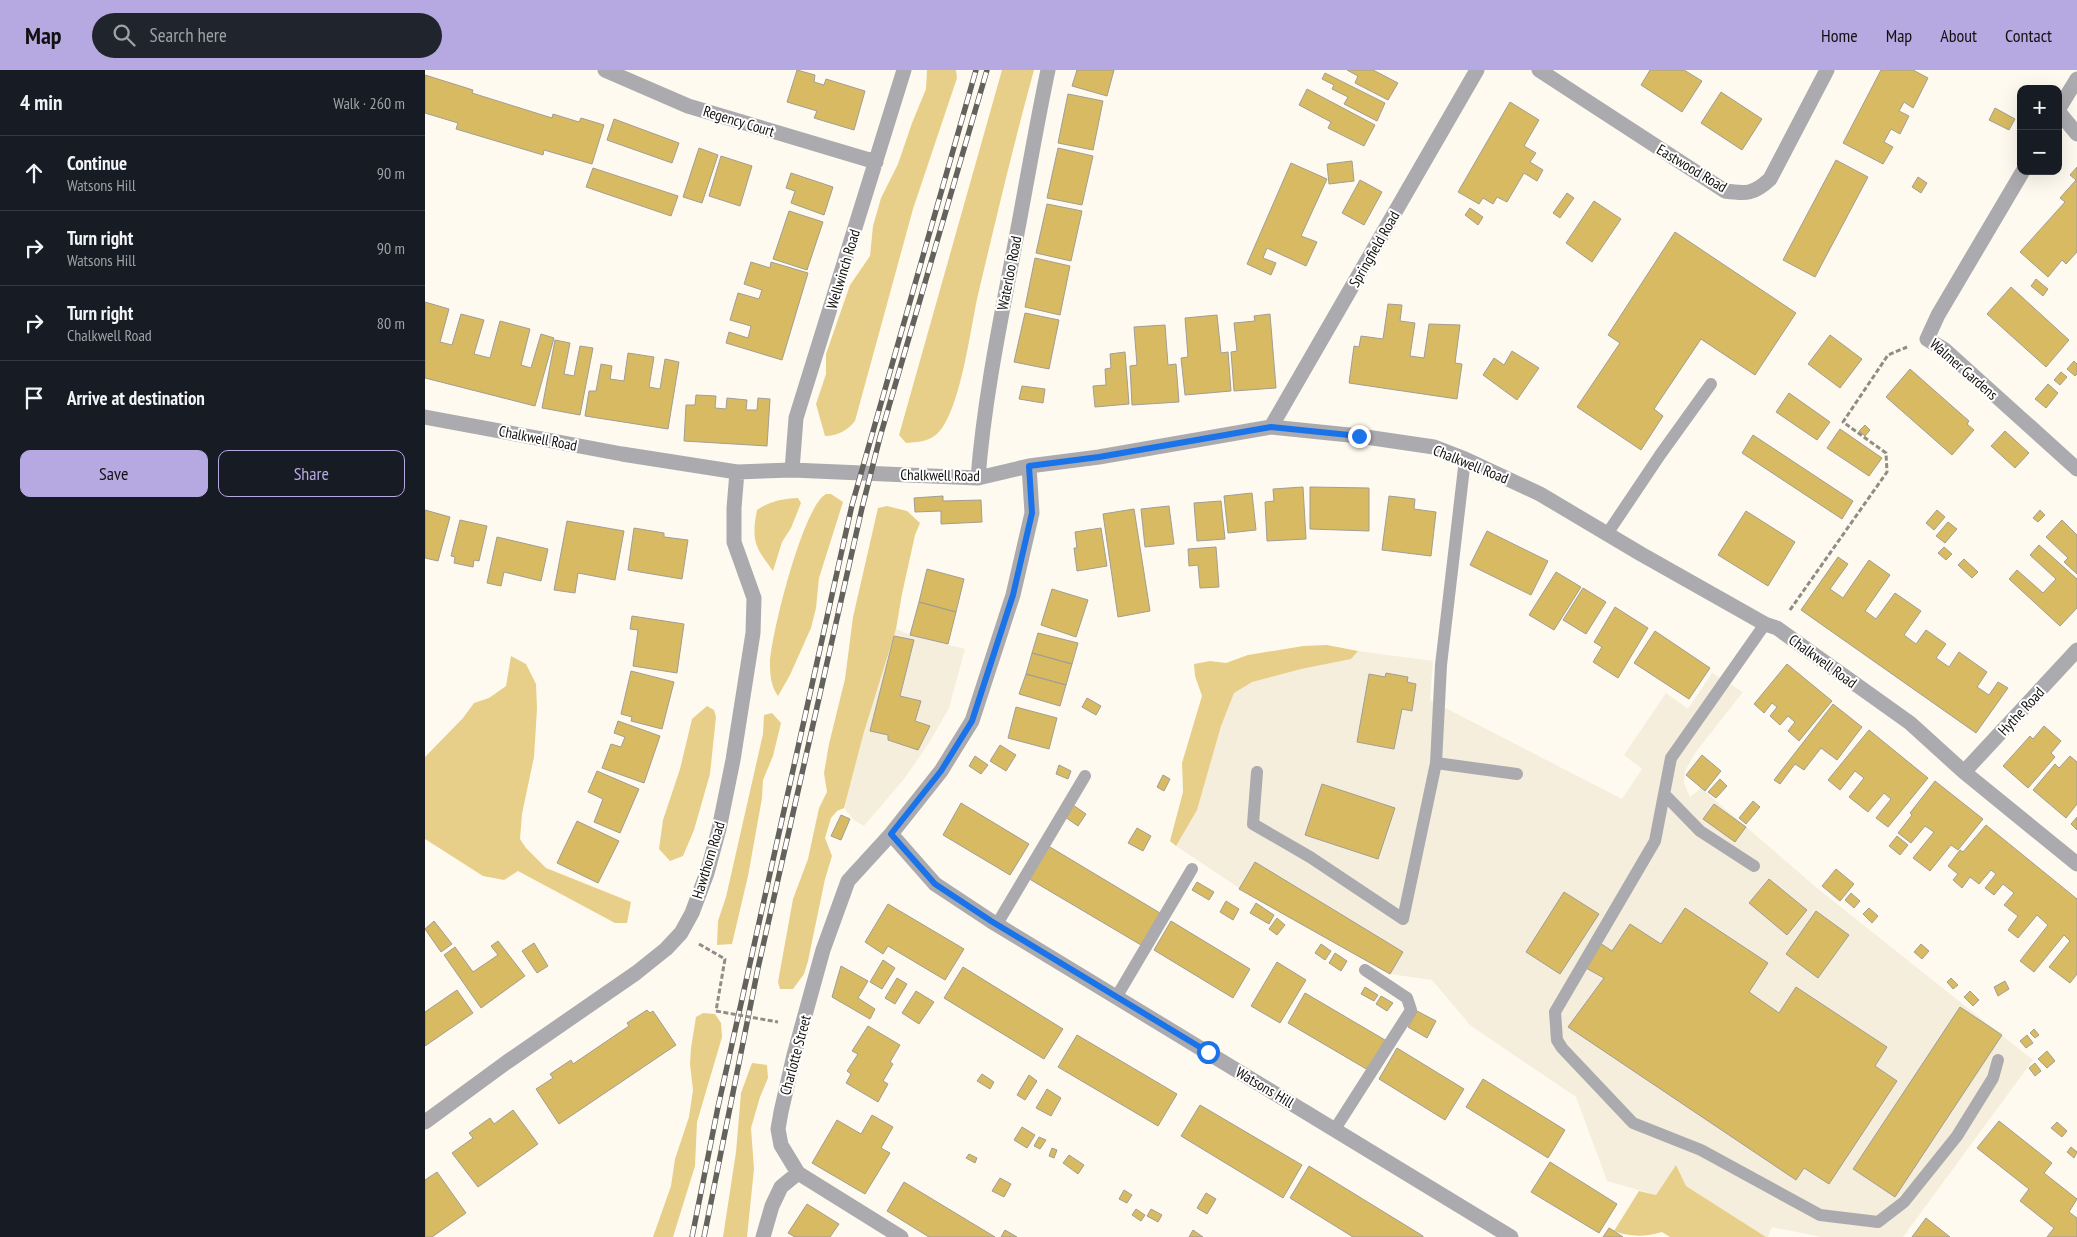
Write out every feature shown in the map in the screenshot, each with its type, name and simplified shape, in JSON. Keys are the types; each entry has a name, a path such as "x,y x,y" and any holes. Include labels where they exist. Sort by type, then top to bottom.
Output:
{"street":[{"name":"Regency Court","path":"605,70 688,106 876,162"},
{"name":"Wellwinch Road","path":"792,470 797,418 903,70"},
{"name":"Waterloo Road","path":"978,478 981,441 1004,299 1035,126 1048,70"},
{"name":"Springfield Road","path":"1271,427 1477,70"},
{"name":"Eastwood Road","path":"1539,70 1725,191 1742,193 1759,190 1770,178 1827,70"},
{"path":"2062,104 2077,79"},
{"path":"2062,116 2077,134"},
{"name":"Walmer Gardens","path":"2021,175 1938,315 1927,340 1945,350 2077,469"},
{"name":"Chalkwell Road","path":"425,417 622,454 737,472 792,470 978,478 1029,466 1099,457 1271,427 1359,436 1434,447 1465,459 1540,494 1771,626 1910,723 1964,772 2077,864"},
{"path":"891,834 941,771 972,721 1013,595 1032,513 1029,466"},
{"name":"Hawthorn Road","path":"425,1122 507,1062 636,973 665,950 681,933 692,912 707,873 719,829 733,760 753,633 754,598 734,542 733,508 737,472"},
{"name":"Hythe Road","path":"1964,772 2077,650"},
{"name":"Watsons Hill","path":"891,834 935,884 997,924 1511,1237"},
{"name":"Charlotte Street","path":"891,834 849,881 823,950 784,1092 779,1129 781,1145 798,1173 901,1237"},
{"path":"763,1237 772,1206 781,1187 798,1173"}],"lane":[{"path":"1607,534 1711,384"},
{"path":"1257,772 1253,824 1310,857 1403,918 1436,763 1441,665 1465,459"},
{"path":"1771,626 1671,758 1655,841 1555,1012 1557,1040 1562,1048 1633,1123 1701,1150 1820,1215 1878,1222 1904,1202 1957,1136 1993,1078 1998,1060"},
{"path":"1436,763 1517,774"},
{"path":"997,924 1085,776"},
{"path":"1665,794 1700,831 1754,866"},
{"path":"1117,996 1192,869"},
{"path":"1335,1129 1411,1010 1407,998 1365,970"}],"path":[{"path":"1771,626 1887,472 1886,453 1843,422 1888,355 1927,340"},
{"path":"681,933 725,959 716,1011 778,1022"}],"shaded area":[{"path":"927,70 956,70 957,78 913,209 855,421 842,432 825,436 816,404 826,374 826,354 850,285 870,256 873,226 881,198 898,164 926,89"},
{"path":"1002,70 1034,70 1011,156 977,299 960,384 949,416 935,436 926,440 906,443 899,435"},
{"path":"826,494 831,494 843,502 819,578 816,608 811,628 790,675 778,696 771,681 770,663 782,600 798,545 817,504"},
{"path":"798,498 801,503 791,528 782,542 773,571 762,556 756,543 754,529 757,510 776,501"},
{"path":"887,506 907,511 920,523 915,535 896,629 864,732 844,808 837,811 831,818 825,838 832,856 825,879 808,961 804,974 793,989 780,989 778,982 793,899 808,859 819,808 827,792 824,773 845,679 853,617 878,508"},
{"path":"896,629 910,635 965,649 949,708 929,743 904,779 864,826 854,820 844,808 864,732"},
{"path":"1327,645 1358,651 1351,659 1301,669 1252,682 1234,693 1221,726 1197,810 1176,846 1170,841 1183,792 1182,763 1202,696 1195,676 1194,664 1210,661 1226,663 1248,655 1303,646"},
{"path":"1358,651 1433,661 1430,700 1622,799 1642,769 1624,755 1666,693 1688,709 1712,673 1743,692 1695,753 1685,771 1684,783 1690,797 1701,788 1817,888 2033,1060 1903,1237 1821,1237 1772,1227 1768,1237 1766,1237 1686,1186 1676,1165 1656,1195 1607,1181 1576,1097 1471,1026 1432,980 1390,974 1257,900 1176,846 1222,683 1326,656"},
{"path":"511,656 526,664 536,684 537,709 534,757 522,814 520,839 526,848 546,868 631,902 627,923 615,923 518,871 504,880 483,876 425,839 425,757 463,718 474,703 489,698 506,686"},
{"path":"707,706 714,710 716,717 710,774 694,830 683,856 670,861 659,849 663,820 680,769 692,719"},
{"path":"772,713 781,723 773,756 763,780 762,798 748,876 732,944 717,945 718,921 726,897 763,734 764,715"},
{"path":"703,1013 715,1014 721,1023 722,1037 697,1122 695,1166 673,1237 653,1237 671,1186 675,1159 689,1117 693,1090 690,1064 691,1048 696,1017"},
{"path":"752,1063 767,1065 768,1078 751,1128 754,1169 747,1237 723,1237 736,1152 741,1093"},
{"path":"1676,1165 1686,1186 1766,1237 1670,1237 1662,1232 1638,1236 1614,1231 1639,1191 1656,1195"}],"building":[{"path":"797,70 815,75 814,82 824,85 826,79 865,91 854,130 814,118 817,111 787,102"},
{"path":"1077,70 1114,70 1107,96 1072,86"},
{"path":"1347,70 1373,70 1398,83 1388,100 1355,83 1358,76"},
{"path":"1650,70 1684,70 1702,81 1682,112 1641,85"},
{"path":"1881,70 1913,70 1928,78 1913,108 1904,102 1899,111 1909,116 1900,134 1891,129 1884,142 1893,147 1883,164 1843,143"},
{"path":"1325,73 1385,103 1377,121 1344,104 1348,97 1332,89 1334,85 1322,79"},
{"path":"425,75 473,90 472,93 552,118 553,114 579,122 581,118 604,125 592,164 544,150 543,155 456,129 458,123 425,113"},
{"path":"1307,89 1375,125 1364,146 1328,128 1331,122 1299,105"},
{"path":"1721,92 1762,119 1742,150 1701,123"},
{"path":"1068,94 1103,101 1093,150 1058,143"},
{"path":"1510,102 1539,120 1524,146 1536,153 1530,162 1543,170 1537,181 1524,173 1507,202 1497,197 1493,204 1483,198 1479,204 1458,192"},
{"path":"1995,108 2015,119 2009,130 1989,120"},
{"path":"614,119 679,143 672,163 607,140"},
{"path":"699,148 718,155 702,203 683,197"},
{"path":"1058,148 1093,156 1082,205 1047,198"},
{"path":"721,156 752,166 740,206 709,196"},
{"path":"1836,160 1868,177 1815,277 1783,260"},
{"path":"1352,161 1354,181 1329,184 1327,164"},
{"path":"1291,163 1327,179 1301,236 1317,242 1306,266 1267,248 1263,258 1276,263 1271,275 1247,264"},
{"path":"2077,167 2077,252 2066,264 2062,260 2048,277 2020,252 2065,202 2060,198 2076,180 2070,175"},
{"path":"593,168 678,196 671,216 586,187"},
{"path":"791,173 833,187 824,215 791,203 795,191 786,188"},
{"path":"1918,177 1927,183 1921,193 1912,187"},
{"path":"1360,180 1382,192 1364,225 1342,213"},
{"path":"1567,193 1574,198 1560,218 1553,213"},
{"path":"1594,201 1621,219 1592,262 1566,243"},
{"path":"1047,204 1082,211 1071,261 1036,253"},
{"path":"1470,208 1483,217 1478,225 1465,215"},
{"path":"789,211 823,222 807,270 773,259"},
{"path":"1675,232 1796,313 1755,375 1701,339 1654,409 1663,416 1641,450 1577,407 1620,343 1608,335"},
{"path":"1035,258 1070,266 1060,315 1025,307"},
{"path":"751,262 770,268 771,262 808,273 782,360 726,343 729,332 748,338 751,326 730,320 738,293 759,299 762,290 744,284"},
{"path":"2036,279 2048,289 2043,296 2031,286"},
{"path":"2011,287 2069,340 2046,367 1987,314"},
{"path":"425,302 449,309 440,342 452,345 461,314 484,320 474,354 490,358 500,321 530,329 521,365 531,368 541,334 554,338 535,406 425,378"},
{"path":"1388,304 1402,305 1400,321 1415,323 1410,356 1424,358 1429,324 1460,325 1455,363 1462,364 1457,399 1349,383 1354,346 1359,347 1361,336 1383,339"},
{"path":"1025,313 1059,320 1049,369 1014,362"},
{"path":"1270,314 1276,388 1234,391 1231,352 1237,351 1234,323 1255,321 1254,316"},
{"path":"1217,315 1221,353 1228,352 1231,391 1185,395 1181,358 1188,357 1185,318"},
{"path":"1165,325 1168,365 1176,364 1179,402 1132,405 1130,366 1137,365 1134,327"},
{"path":"1830,335 1862,359 1840,388 1808,364"},
{"path":"555,340 570,343 564,374 574,376 580,346 593,348 580,415 542,408"},
{"path":"1512,351 1539,368 1517,400 1483,375 1494,358 1504,365"},
{"path":"1125,352 1129,404 1095,407 1093,386 1106,385 1105,369 1111,368 1110,354"},
{"path":"628,353 654,357 649,387 660,389 665,359 679,362 668,429 585,416 589,391 596,391 601,364 612,366 610,379 624,381"},
{"path":"2074,361 2077,364 2077,374 2075,376 2067,369"},
{"path":"1910,369 1969,421 1967,424 1974,430 1952,455 1886,397"},
{"path":"2061,372 2067,377 2060,385 2054,380"},
{"path":"2048,384 2058,393 2046,408 2035,399"},
{"path":"1022,386 1045,389 1043,403 1019,399"},
{"path":"1789,393 1830,422 1817,440 1776,412"},
{"path":"696,395 716,396 715,408 726,409 727,398 747,400 746,410 757,410 758,398 770,399 767,446 684,441 686,405 695,405"},
{"path":"1865,425 1870,430 1865,436 1859,431"},
{"path":"1840,429 1882,458 1869,476 1827,448"},
{"path":"2005,431 2029,453 2015,468 1991,446"},
{"path":"1753,435 1853,501 1842,519 1742,453"},
{"path":"1303,487 1306,539 1267,541 1265,502 1274,501 1273,489"},
{"path":"1310,487 1369,488 1369,531 1310,529"},
{"path":"1252,493 1256,530 1228,533 1224,496"},
{"path":"943,496 943,501 981,500 982,522 941,524 941,511 915,512 914,498"},
{"path":"1389,496 1415,499 1414,509 1436,512 1431,556 1382,550"},
{"path":"1221,501 1225,539 1197,541 1194,503"},
{"path":"1169,506 1174,544 1145,547 1141,509"},
{"path":"1134,509 1150,611 1118,617 1103,514"},
{"path":"425,510 450,517 438,561 425,558"},
{"path":"1937,510 1945,517 1934,530 1926,523"},
{"path":"2040,510 2045,515 2038,522 2033,518"},
{"path":"1746,511 1795,542 1768,586 1718,555"},
{"path":"460,520 487,526 479,561 474,560 473,567 454,563 455,557 451,556"},
{"path":"2062,520 2077,535 2077,574 2064,562 2068,558 2046,537"},
{"path":"567,521 624,531 615,580 578,573 575,593 554,590"},
{"path":"1948,522 1957,529 1945,543 1936,536"},
{"path":"634,528 664,533 664,537 688,540 682,579 628,570"},
{"path":"1101,528 1107,566 1077,571 1074,548 1077,548 1075,532"},
{"path":"1487,531 1548,561 1531,595 1470,565"},
{"path":"497,537 548,549 541,581 504,572 501,586 487,583"},
{"path":"2039,545 2077,579 2077,608 2060,626 2009,579 2017,570 2043,593 2056,579 2030,555"},
{"path":"1216,547 1219,587 1200,588 1198,565 1189,566 1188,549"},
{"path":"1944,547 1952,554 1946,560 1938,553"},
{"path":"1838,557 1848,564 1830,589 1843,598 1869,560 1890,575 1865,611 1876,619 1895,593 1921,611 1904,635 1916,644 1926,630 1946,644 1936,658 1949,667 1959,652 1987,672 1977,687 1989,695 1998,682 2008,688 1976,733 1801,610"},
{"path":"1964,559 1978,572 1972,578 1958,565"},
{"path":"927,569 964,579 956,612 919,602"},
{"path":"1556,572 1581,587 1554,630 1529,615"},
{"path":"1583,588 1606,602 1586,634 1563,620"},
{"path":"1052,589 1088,600 1076,637 1041,625"},
{"path":"919,602 956,612 948,644 910,635"},
{"path":"1615,607 1648,628 1618,678 1593,662 1602,647 1594,642"},
{"path":"632,616 684,624 677,673 633,666 638,630 630,629"},
{"path":"1655,631 1710,668 1689,699 1634,663"},
{"path":"1038,633 1078,643 1072,664 1032,653"},
{"path":"894,636 914,640 900,696 921,701 915,721 930,726 918,750 888,740 888,735 870,731"},
{"path":"1032,653 1072,664 1066,685 1026,674"},
{"path":"1787,664 1832,701 1799,741 1788,731 1795,722 1788,716 1780,725 1770,716 1777,707 1772,703 1764,713 1754,704"},
{"path":"631,671 674,682 662,729 631,721 632,717 621,714"},
{"path":"1386,673 1408,677 1407,682 1416,684 1412,711 1402,709 1394,749 1357,742 1369,674 1385,677"},
{"path":"1026,674 1066,685 1060,706 1019,694"},
{"path":"1087,698 1101,706 1096,715 1082,707"},
{"path":"1833,704 1862,727 1837,760 1821,748 1804,770 1795,764 1780,784 1774,780"},
{"path":"1016,707 1057,718 1049,749 1008,738"},
{"path":"618,721 660,736 644,783 602,768 611,744 621,747 625,737 614,733"},
{"path":"2044,726 2061,741 2051,753 2055,757 2028,788 2003,766 2030,736 2033,739"},
{"path":"1869,730 1928,778 1888,827 1876,818 1891,799 1884,793 1868,812 1849,797 1864,778 1855,771 1840,790 1828,780"},
{"path":"1000,745 1016,755 1006,771 990,761"},
{"path":"1702,755 1721,771 1705,791 1686,775"},
{"path":"975,756 988,765 981,774 969,766"},
{"path":"2070,756 2077,762 2077,804 2066,818 2033,790 2055,764 2059,768"},
{"path":"1059,765 1071,771 1068,779 1056,774"},
{"path":"597,771 639,789 620,833 594,822 603,799 588,792"},
{"path":"1163,775 1170,779 1164,791 1157,787"},
{"path":"1720,779 1727,786 1716,798 1708,792"},
{"path":"1935,781 1983,819 1958,850 1951,845 1930,871 1913,858 1934,832 1925,826 1911,843 1898,833 1912,815 1910,813"},
{"path":"1322,784 1395,808 1378,859 1305,835"},
{"path":"1753,801 1760,807 1746,824 1739,818"},
{"path":"961,803 1029,844 1010,875 943,835"},
{"path":"1714,804 1746,827 1735,842 1703,819"},
{"path":"1073,805 1086,814 1078,826 1065,817"},
{"path":"841,815 850,819 841,840 831,836"},
{"path":"2077,817 2077,830 2071,824"},
{"path":"577,821 619,841 598,883 557,863"},
{"path":"1986,825 2077,899 2077,974 2070,983 2049,967 2070,941 2064,935 2034,972 2020,961 2048,925 2037,915 2018,938 2008,930 2018,916 2004,905 2014,893 2003,884 1994,895 1985,888 1996,874 1991,870 1979,884 1970,877 1962,888 1953,880 1958,874 1948,866 1960,850 1963,852"},
{"path":"1137,828 1151,836 1143,851 1128,843"},
{"path":"1897,836 1908,845 1900,855 1889,846"},
{"path":"1045,844 1160,913 1141,945 1026,877"},
{"path":"1255,862 1403,952 1390,974 1239,889"},
{"path":"1836,869 1854,884 1840,901 1822,886"},
{"path":"1769,879 1807,910 1787,935 1749,903"},
{"path":"1197,882 1214,892 1209,900 1192,890"},
{"path":"1564,892 1599,914 1560,974 1526,952"},
{"path":"1851,893 1860,901 1854,908 1845,900"},
{"path":"1226,901 1239,909 1233,920 1220,912"},
{"path":"1256,903 1274,915 1269,924 1250,913"},
{"path":"888,904 964,949 945,980 888,946 883,954 865,942"},
{"path":"1685,908 1768,963 1749,992 1779,1013 1796,987 1887,1047 1875,1066 1897,1081 1829,1184 1804,1168 1796,1180 1568,1027 1604,978 1584,967 1600,943 1612,951 1630,924 1661,944"},
{"path":"1869,908 1878,916 1872,923 1863,914"},
{"path":"1816,911 1849,935 1818,978 1786,954"},
{"path":"1277,918 1285,925 1277,935 1269,929"},
{"path":"434,921 452,944 441,952 425,929"},
{"path":"1171,921 1250,969 1233,998 1154,950"},
{"path":"498,941 525,976 481,1008 444,955 455,947 473,972 498,955 491,946"},
{"path":"534,943 548,966 537,973 522,951"},
{"path":"1321,944 1331,951 1325,960 1315,953"},
{"path":"1921,944 1929,951 1922,959 1914,952"},
{"path":"1335,953 1347,961 1341,971 1329,963"},
{"path":"883,960 895,968 882,989 870,982"},
{"path":"1277,962 1306,980 1280,1023 1251,1006"},
{"path":"841,966 868,981 858,998 875,1009 870,1019 832,997"},
{"path":"963,967 1063,1029 1044,1059 944,998"},
{"path":"897,978 907,984 895,1004 885,998"},
{"path":"1951,978 1958,985 1953,989 1947,982"},
{"path":"2005,981 2009,989 1998,996 1994,987"},
{"path":"1365,987 1378,995 1374,1001 1361,994"},
{"path":"457,990 473,1013 425,1046 425,1012"},
{"path":"916,991 934,1002 919,1024 902,1013"},
{"path":"1970,991 1979,1000 1973,1006 1964,997"},
{"path":"1305,993 1385,1040 1368,1070 1288,1023"},
{"path":"1381,996 1393,1003 1387,1011 1376,1004"},
{"path":"1960,1007 2002,1035 1895,1197 1853,1169"},
{"path":"647,1010 650,1013 653,1011 676,1045 559,1124 536,1089 553,1078 550,1074 571,1060 573,1064 629,1026 627,1023"},
{"path":"1417,1011 1436,1021 1427,1038 1408,1027"},
{"path":"868,1026 900,1045 890,1062 893,1064 883,1081 888,1084 878,1102 846,1083 851,1074 847,1071 858,1054 852,1051"},
{"path":"2034,1029 2039,1035 2035,1038 2030,1033"},
{"path":"1077,1035 1177,1094 1158,1126 1058,1067"},
{"path":"2027,1035 2033,1043 2026,1048 2020,1041"},
{"path":"1397,1048 1464,1089 1445,1120 1379,1079"},
{"path":"2047,1051 2055,1061 2047,1068 2038,1059"},
{"path":"2035,1063 2041,1071 2035,1076 2029,1068"},
{"path":"982,1074 994,1082 990,1089 977,1081"},
{"path":"1029,1075 1037,1081 1025,1100 1017,1095"},
{"path":"1483,1079 1565,1130 1548,1158 1466,1107"},
{"path":"1047,1089 1061,1098 1051,1116 1036,1108"},
{"path":"1200,1105 1302,1165 1283,1198 1181,1136"},
{"path":"513,1110 538,1144 478,1187 452,1153 473,1138 469,1133 490,1118 494,1124"},
{"path":"872,1115 893,1127 881,1148 890,1153 865,1194 812,1163 837,1120 861,1134"},
{"path":"1999,1121 2052,1163 2044,1173 2077,1199 2069,1212 2077,1218 2077,1237 2047,1237 2054,1228 2020,1201 2029,1189 1977,1148"},
{"path":"2057,1122 2067,1131 2062,1137 2051,1128"},
{"path":"1022,1127 1035,1135 1027,1148 1014,1140"},
{"path":"1039,1137 1046,1140 1040,1149 1034,1146"},
{"path":"2071,1147 2077,1152 2074,1158 2067,1152"},
{"path":"1052,1148 1057,1150 1054,1158 1049,1156"},
{"path":"969,1154 977,1158 975,1163 966,1158"},
{"path":"1069,1155 1084,1165 1078,1174 1063,1163"},
{"path":"1550,1162 1617,1204 1599,1233 1531,1192"},
{"path":"1309,1166 1423,1237 1353,1237 1290,1198"},
{"path":"437,1172 466,1213 432,1237 425,1237 425,1180"},
{"path":"1000,1178 1011,1184 1004,1197 992,1191"},
{"path":"904,1182 995,1237 929,1237 887,1211"},
{"path":"1124,1190 1132,1195 1127,1203 1119,1199"},
{"path":"1206,1193 1216,1199 1207,1214 1197,1208"},
{"path":"807,1204 839,1224 830,1237 795,1237 788,1233"},
{"path":"1136,1209 1145,1215 1141,1221 1132,1215"},
{"path":"1151,1209 1162,1215 1158,1222 1147,1216"},
{"path":"1926,1218 1950,1237 1912,1237"},
{"path":"1609,1228 1614,1231 1623,1237 1603,1237"},
{"path":"1005,1230 1017,1237 1001,1237"},
{"path":"1193,1230 1203,1237 1189,1237"}],"railway":[{"path":"692,1237 718,1107 852,505 976,70"},
{"path":"704,1237 758,968 862,508 880,437 987,70"}],"route":[{"path":"1208,1052 991,921 935,884 891,834 941,771 972,721 1013,595 1032,513 1029,466 1099,457 1271,427 1359,436"}]}
